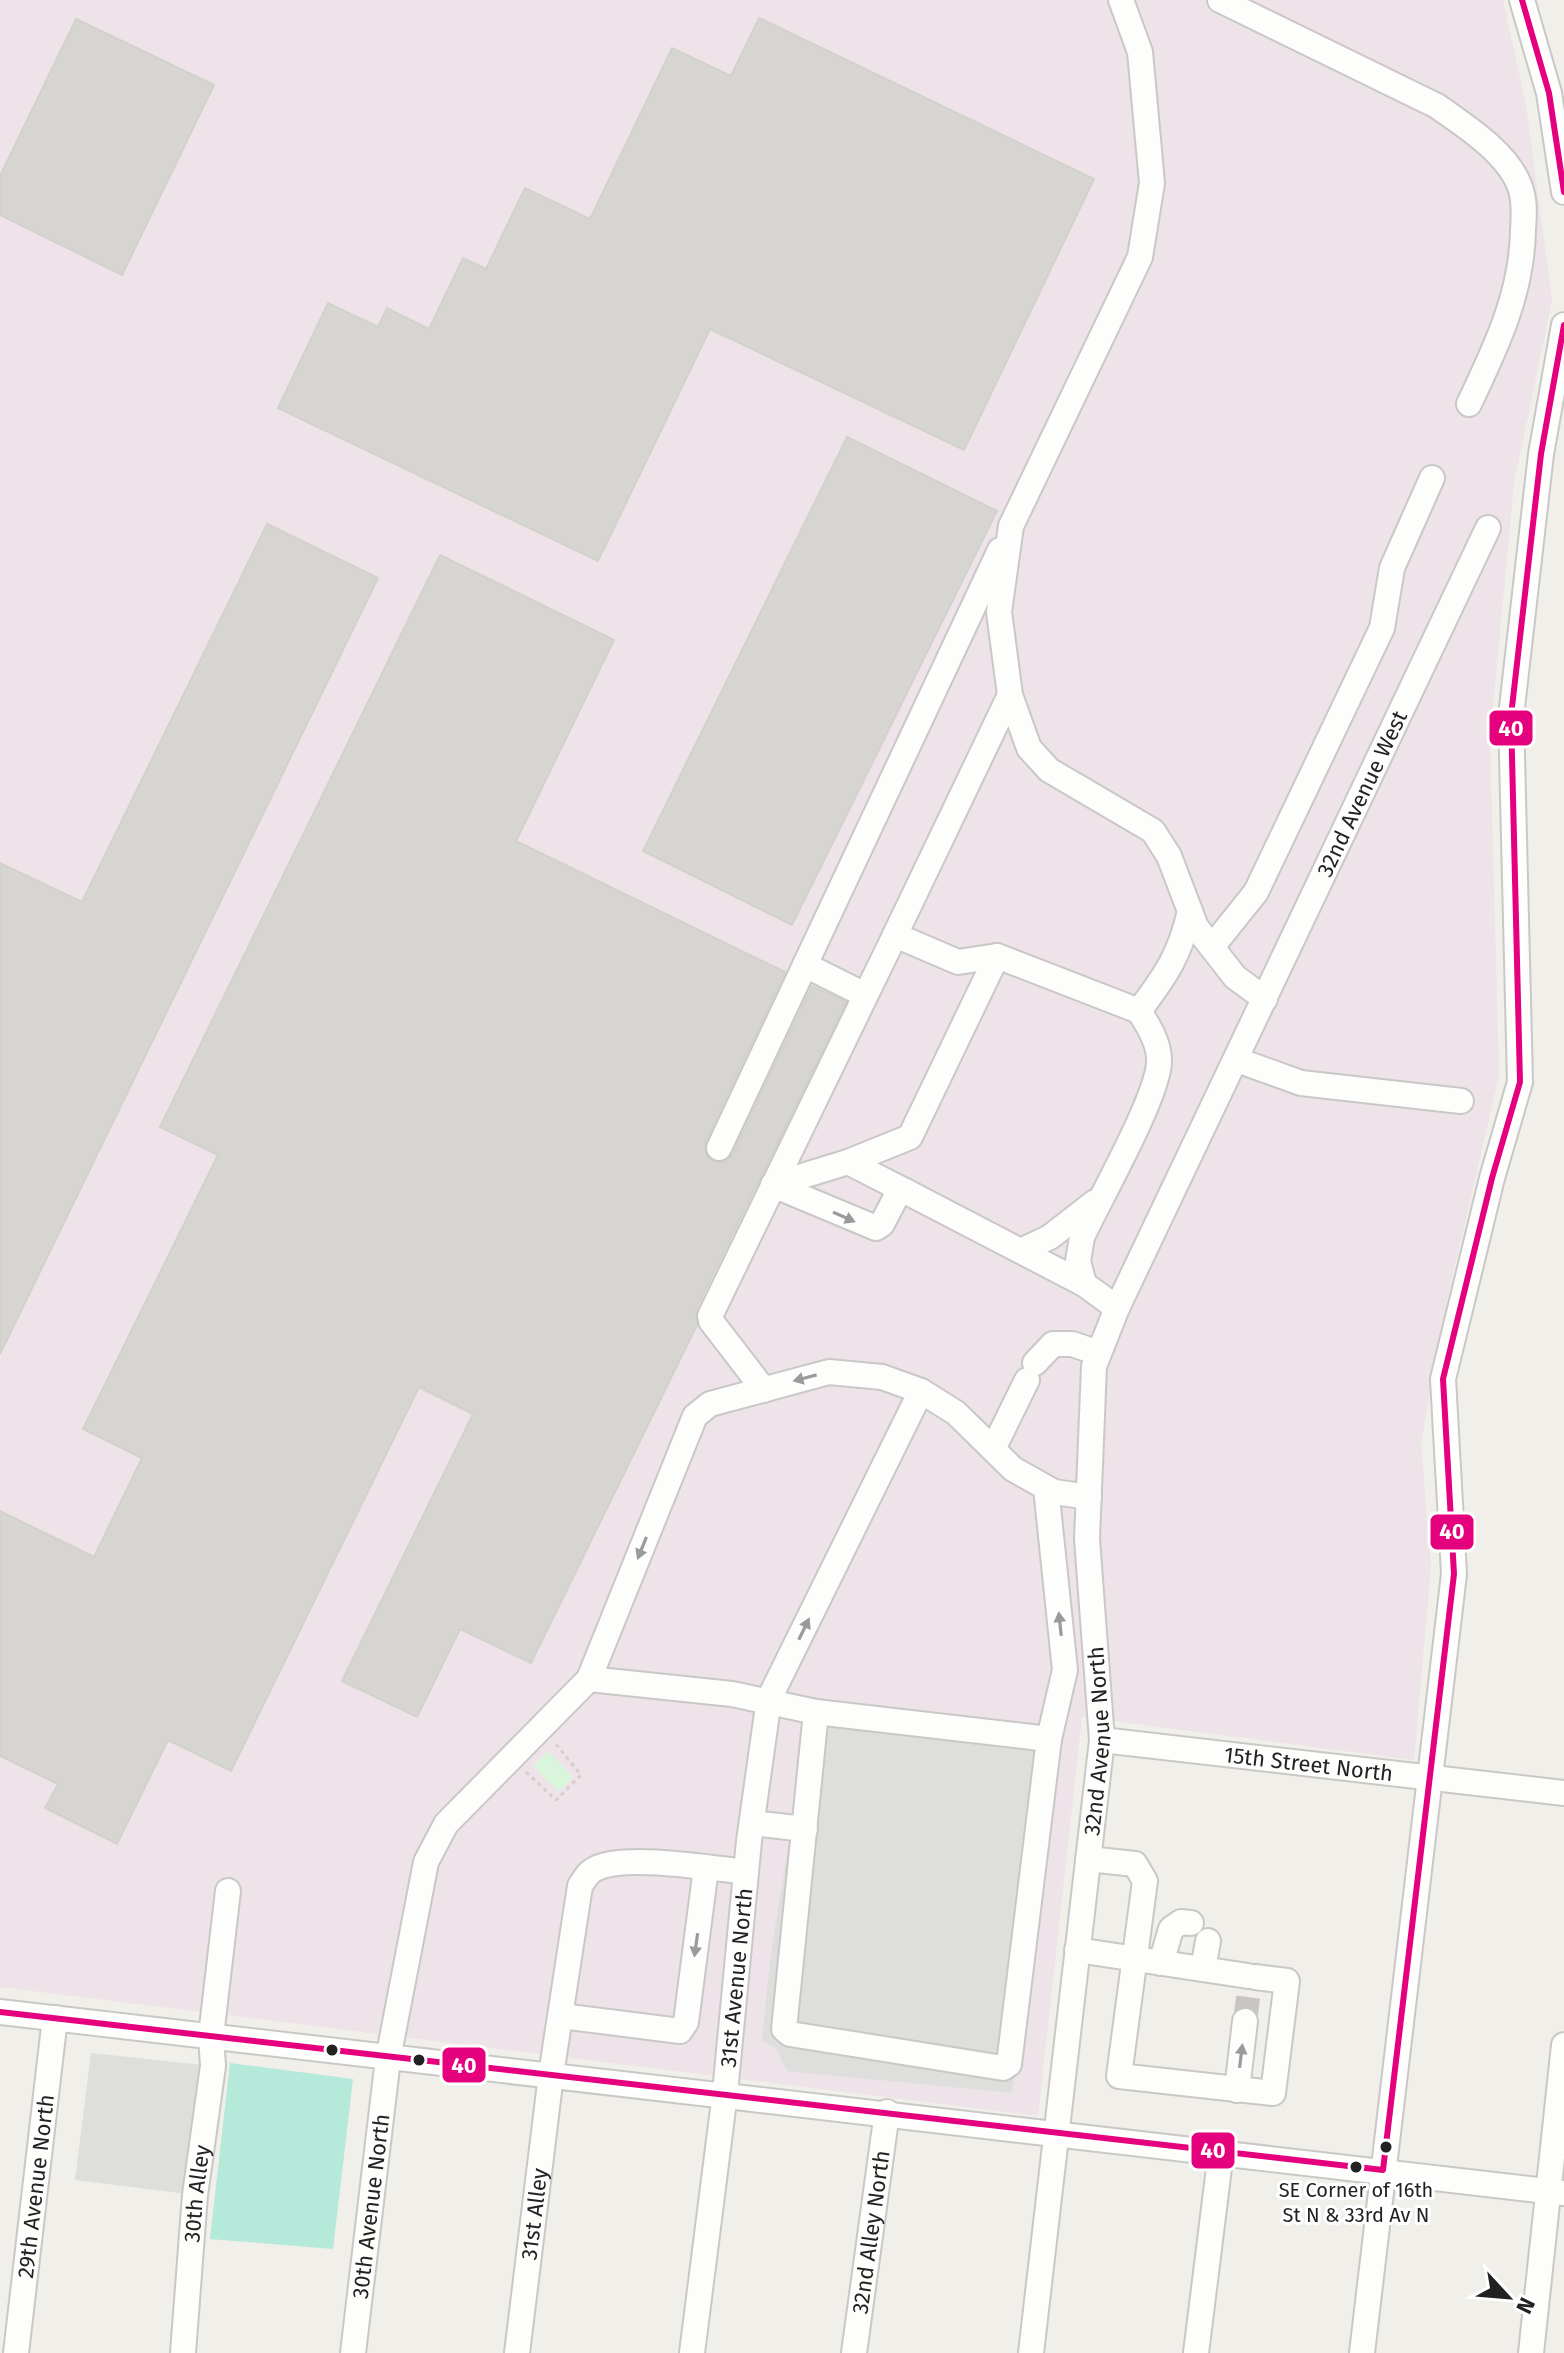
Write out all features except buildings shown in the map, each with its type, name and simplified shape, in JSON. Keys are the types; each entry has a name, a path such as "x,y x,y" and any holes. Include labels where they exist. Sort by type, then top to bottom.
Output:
{"street":[{"path":"719,1148 1140,257 1152,183 1140,52 1121,0"},
{"path":"1220,0 1437,106 1469,129 1505,164 1520,186 1523,225 1518,286 1505,326 1469,404"},
{"path":"1522,0 1549,93 1564,192"},
{"path":"1362,2353 1454,1574 1443,1379 1488,1193 1520,1082 1511,716 1557,404 1564,325"},
{"path":"1212,947 1256,892 1382,628 1392,568 1432,478"},
{"path":"1011,526 999,612 1010,695 1029,748 1049,770 1153,831 1169,856 1190,911 1212,947 1235,977 1265,999"},
{"name":"32nd Avenue West","path":"1237,1060 1488,528"},
{"path":"764,1390 710,1319 1010,695"},
{"path":"1139,1011 1170,971 1183,945 1190,911"},
{"path":"895,935 958,962 997,956 1139,1011 1152,1032 1159,1062 1149,1098 1082,1237 1078,1261 1084,1284"},
{"path":"773,1185 848,1162 910,1137 997,956"},
{"path":"805,965 865,995"},
{"path":"1237,1060 1301,1083 1461,1101"},
{"name":"32nd Avenue North","path":"1031,2353 1102,1740 1087,1539 1094,1366 1117,1308 1237,1060"},
{"path":"848,1162 1084,1284 1117,1308"},
{"path":"773,1185 876,1228 882,1224 898,1193 905,1191"},
{"path":"1021,1251 1050,1237 1101,1198"},
{"path":"993,1449 1031,1372 1053,1344 1072,1344 1099,1353"},
{"path":"1049,1739 816,1712 769,1699 589,1679 695,1416 710,1404 829,1372 882,1377 921,1391 956,1413 1013,1469 1046,1488 1089,1497"},
{"name":"31st Avenue North","path":"692,2353 725,2093 746,1872 769,1699 921,1391"},
{"path":"816,1712 786,2032 1003,2068 1009,2064 1049,1739 1065,1670 1046,1488"},
{"name":"30th Avenue North","path":"353,2353 388,2059 419,1885 426,1862 446,1824 589,1679"},
{"name":"15th Street North","path":"1102,1740 1564,1793"},
{"path":"752,1823 805,1829"},
{"path":"1077,1950 1136,1959 1161,1963 1287,1981 1273,2093 1119,2076 1136,1959 1145,1881 1135,1864 1088,1859"},
{"name":"31st Alley","path":"517,2353 551,2075 580,1886 588,1873 608,1864 706,1868"},
{"path":"561,2016 680,2031 686,2022 706,1868 746,1872"},
{"name":"30th Alley","path":"183,2353 195,2195 213,2066 211,2036 228,1891"},
{"path":"1161,1963 1171,1929 1181,1922 1191,1923"},
{"path":"1203,1969 1208,1941"},
{"path":"0,2012 388,2059 725,2093 1556,2192"},
{"name":"29th Avenue North","path":"16,2353 55,2018"},
{"path":"1237,2090 1245,2021"},
{"path":"1531,2353 1556,2192 1564,2045"},
{"name":"32nd Alley North","path":"854,2353 887,2112"},
{"path":"1196,2353 1221,2152"}],"path":[{"path":"521,1768 556,1800 581,1775 551,1738"}],"shaded area":[{"path":"0,0 1503,0 1526,105 1552,301 1514,483 1490,738 1499,1076 1448,1296 1421,1443 1431,1567 1414,1760 1082,1717 1038,2116 0,1987"},
{"path":"808,1723 1061,1746 1012,2093 787,2071 776,2049 762,2040 771,1953"},
{"path":"91,2053 213,2066 195,2195 75,2180"}],"green space":[{"path":"548,1751 573,1777 558,1792 533,1766"},
{"path":"230,2063 353,2079 333,2249 210,2239"}],"tunnel":[{"path":"1245,2021 1251,1976"}],"transit line":[{"name":"40","path":"1522,0 1549,93 1564,192"},
{"name":"40","path":"0,2012 1383,2170 1454,1574 1443,1379 1492,1178 1520,1082 1511,716 1541,454 1564,325"}],"place":[{"name":"SE Corner of 16th St N & 33rd Av N","path":"1356,2167"}]}
